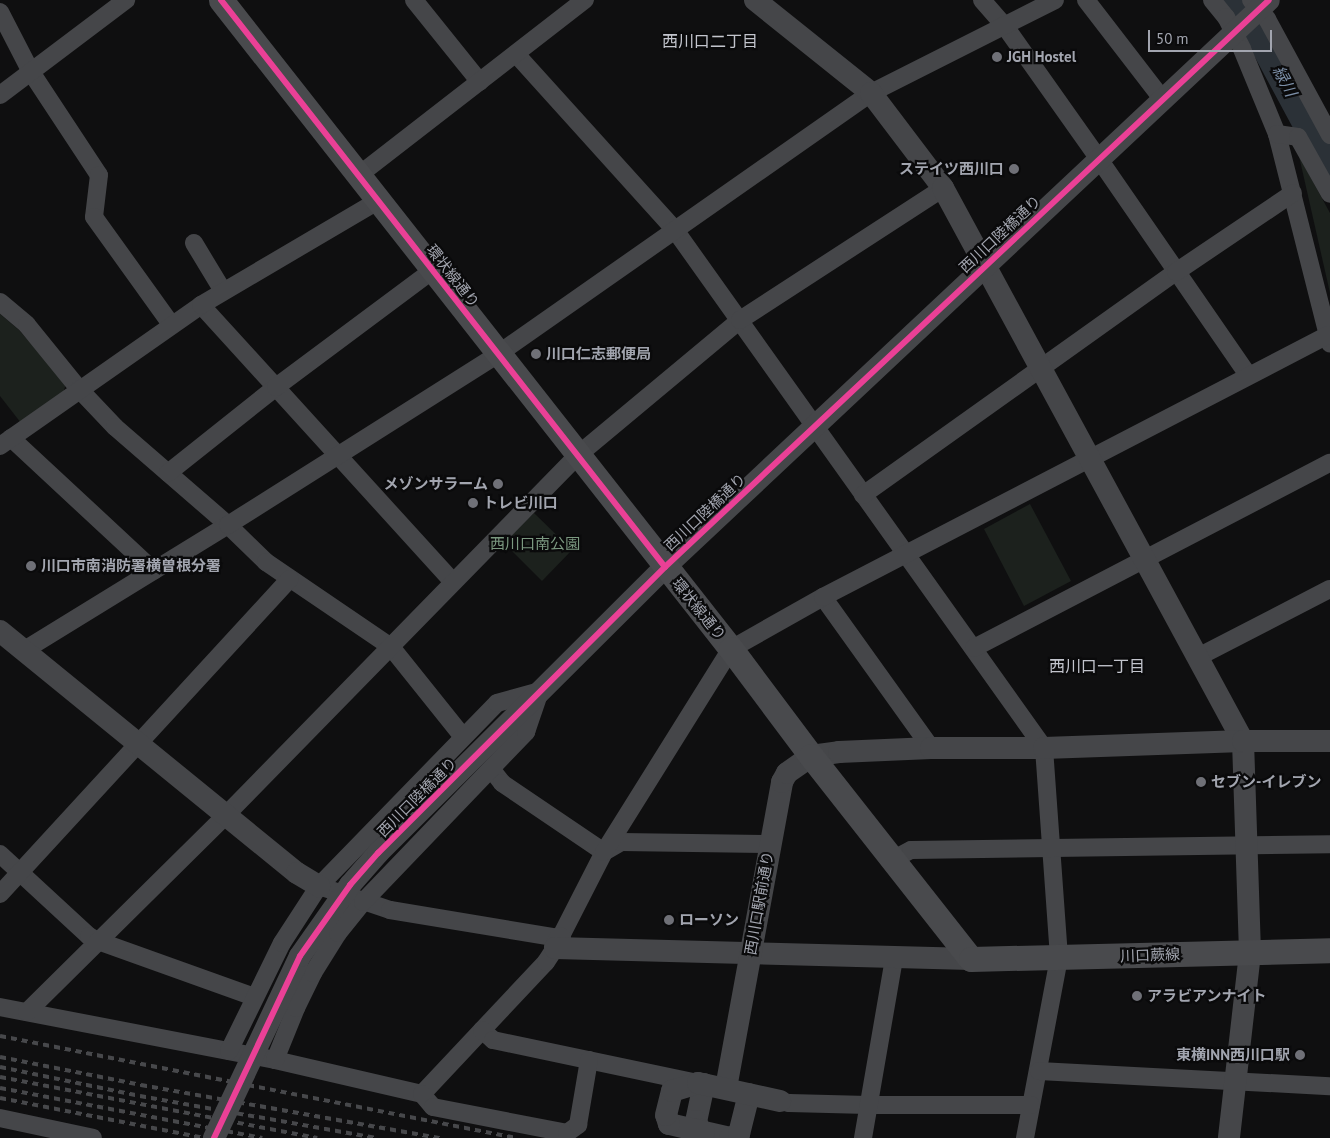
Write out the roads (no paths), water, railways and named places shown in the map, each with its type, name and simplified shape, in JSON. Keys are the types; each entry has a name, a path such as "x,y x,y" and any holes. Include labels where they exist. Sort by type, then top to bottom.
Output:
{"main road":[{"name":"環状線通り","path":"221,0 731,649 811,756 971,959"},
{"name":"川口蕨線","path":"971,959 1330,950"}],"street":[{"path":"0,96 126,0"},
{"path":"414,0 480,82"},
{"path":"359,175 585,0"},
{"path":"982,0 1004,25 1248,375"},
{"path":"23,651 228,525 498,354 871,94 1054,0"},
{"path":"1086,0 1163,100"},
{"path":"422,1094 546,962 558,943 604,852 731,649 823,597 1248,375 1329,339 1277,134 1235,32 1212,0"},
{"path":"766,3 871,94 943,188 1243,741 1250,953 1229,1138"},
{"path":"1260,5 1330,135"},
{"name":"西川口陸橋通り","path":"214,1138 300,956 356,893 378,853 665,567 1235,32 1260,5"},
{"path":"0,12 31,72 99,175 94,217 171,324"},
{"path":"516,54 675,230 1044,748 1059,958 1026,1138"},
{"path":"1277,134 1298,137 1330,194"},
{"path":"27,1012 226,815 578,455 740,320 943,188"},
{"path":"863,495 1176,272 1292,193"},
{"path":"154,571 5,442 200,304 378,200"},
{"path":"194,243 223,291"},
{"path":"168,473 276,387 433,270"},
{"path":"0,302 27,326 115,427 228,525 266,562 391,648 463,737"},
{"path":"200,304 453,582"},
{"path":"974,648 1330,463"},
{"path":"0,894 290,579"},
{"path":"1198,657 1330,589"},
{"path":"823,597 932,748"},
{"path":"1,633 297,873 319,886 356,893 390,910 558,943 750,954 971,959"},
{"path":"229,1051 282,943 319,886 497,703 540,691"},
{"path":"275,1060 313,973 338,933 356,893 492,770 526,732 540,691"},
{"path":"811,756 839,752 932,748 1044,748 1243,741 1330,741"},
{"name":"西川口駅前通り","path":"726,1088 782,782 787,773 811,756"},
{"path":"492,770 502,783 604,852"},
{"path":"604,852 621,842 770,844"},
{"path":"892,860 911,850 1330,844"},
{"path":"0,854 98,941 254,997"},
{"path":"863,1138 894,958"},
{"path":"0,1007 275,1060 422,1094 433,1107 566,1133 578,1125 589,1060"},
{"path":"482,1030 493,1040 726,1088 789,1103 1031,1104"},
{"path":"1038,1071 1330,1086"},
{"path":"701,1083 672,1091 666,1115 669,1124 730,1138 738,1134 749,1094"},
{"path":"701,1083 696,1121 699,1129 704,1132"},
{"path":"0,1118 93,1138"}],"waterway":[{"name":"緑川","path":"1236,0 1261,37 1330,165"}],"railway":[{"path":"0,1036 516,1138"},
{"path":"0,1057 141,1085 440,1138"},
{"path":"0,1067 140,1096 376,1138"},
{"path":"0,1077 317,1138"},
{"path":"0,1088 262,1138"},
{"path":"0,1098 204,1138"}],"place":[{"name":"JGH Hostel","path":"997,57"},
{"name":"ステイツ西川口","path":"1014,169"},
{"name":"川口仁志郵便局","path":"536,354"},
{"name":"メゾンサラーム","path":"498,484"},
{"name":"トレビ川口","path":"473,503"},
{"name":"川口市南消防署横曽根分署","path":"31,566"},
{"name":"セブン-イレブン","path":"1201,782"},
{"name":"ローソン","path":"669,920"},
{"name":"アラビアンナイト","path":"1137,996"},
{"name":"東横INN西川口駅","path":"1300,1055"}],"district":[{"name":"西川口二丁目","path":"710,41"},
{"name":"西川口一丁目","path":"1097,666"}],"park label":[{"name":"西川口南公園","path":"535,544"}]}
